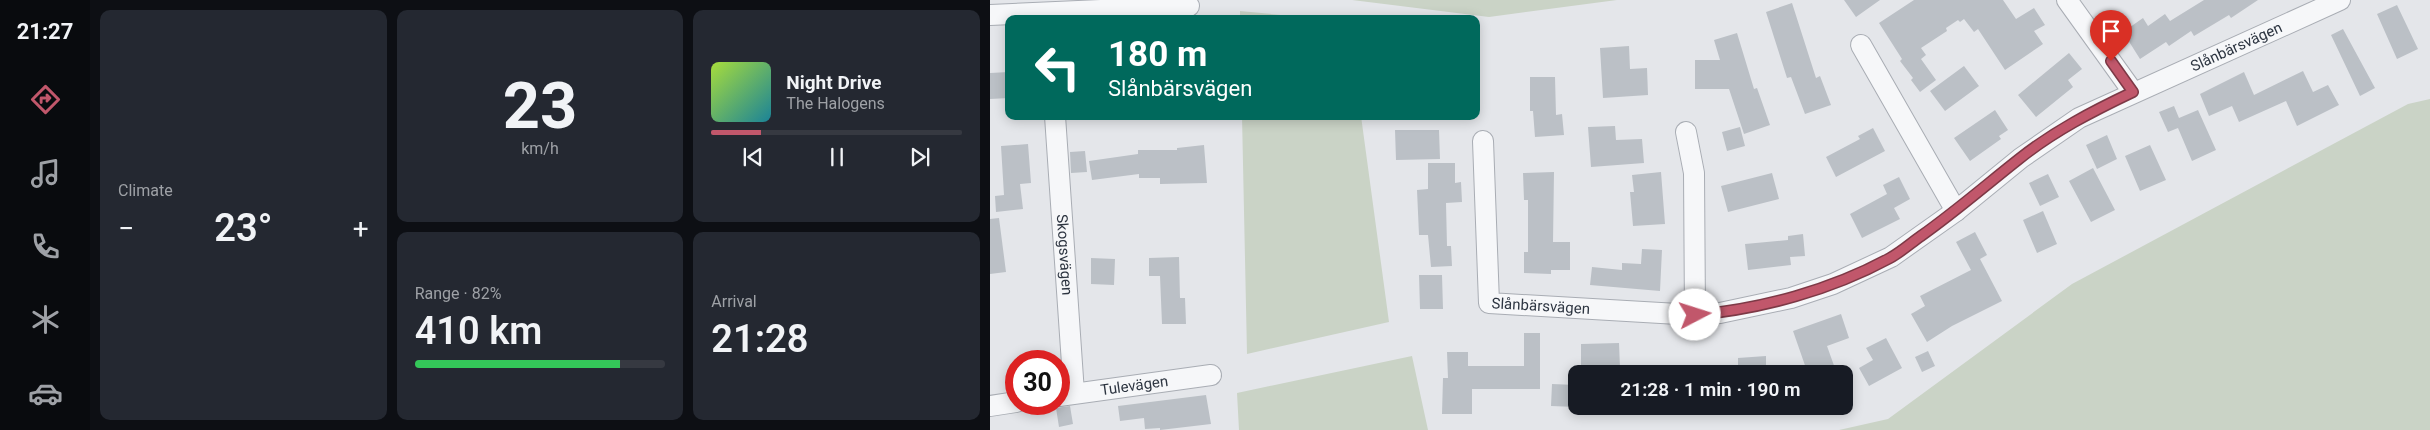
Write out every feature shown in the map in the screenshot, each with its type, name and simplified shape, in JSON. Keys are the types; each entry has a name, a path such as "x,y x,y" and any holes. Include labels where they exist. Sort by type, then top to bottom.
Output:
{"street":[{"path":"2067,0 2133,92"},
{"name":"Slånbärsvägen","path":"1483,141 1489,303 1695,315 1720,313 1792,298 1833,284 1891,257 1956,211 2021,158 2079,118 2340,0"},
{"path":"1062,15 1189,6"},
{"path":"990,15 1005,15"},
{"path":"1861,45 1956,211"},
{"name":"Skogsvägen","path":"1055,120 1064,350"},
{"path":"1686,132 1694,173 1695,315"},
{"name":"Tulevägen","path":"1070,393 1212,375"},
{"path":"990,406 1005,404"}],"shaded area":[{"path":"1352,0 1617,0 1489,17"},
{"path":"1240,11 1281,15 1240,15"},
{"path":"2430,99 2430,430 1839,430 1888,419 2072,284 2408,104"},
{"path":"1242,120 1362,120 1389,322 1247,354"},
{"path":"1412,356 1428,430 1239,430 1237,393"}],"building":[{"path":"1844,0 1880,0 1856,17"},
{"path":"1914,0 2003,0 2016,19 2034,8 2045,25 2034,31 2043,44 2005,70 1978,29 1974,32 1964,19 1960,22 1958,20 1946,28 1947,31 1921,48 1926,55 1921,59 1936,80 1920,92 1911,80 1913,78 1900,61 1902,59 1879,23"},
{"path":"2204,0 2258,0 2231,18 2229,15 2194,36 2191,31 2169,46 2166,42 2140,59 2123,32 2143,18 2148,26 2165,14 2170,21"},
{"path":"1792,3 1816,78 1820,76 1831,105 1805,114 1791,77 1787,78 1766,12"},
{"path":"2397,5 2418,49 2397,59 2377,14"},
{"path":"2343,29 2375,88 2360,96 2331,35"},
{"path":"1737,33 1754,89 1757,88 1770,125 1744,134 1729,89 1695,89 1695,60 1720,60 1714,40"},
{"path":"1629,46 1630,69 1647,68 1648,95 1603,98 1600,48"},
{"path":"2069,53 2082,69 2068,80 2073,87 2036,117 2018,95"},
{"path":"1964,66 1979,86 1945,111 1930,91"},
{"path":"2303,71 2313,92 2328,85 2339,105 2297,126 2286,101 2239,122 2232,106 2209,116 2200,94 2244,72 2254,95"},
{"path":"1005,72 1005,98 990,99 990,73"},
{"path":"1530,77 1555,77 1556,115 1562,114 1564,135 1535,137 1533,111 1530,111"},
{"path":"2174,106 2179,118 2198,110 2216,150 2192,161 2178,128 2168,132 2159,112"},
{"path":"1995,110 2008,130 1999,136 2001,139 1970,161 1954,138"},
{"path":"1615,126 1616,140 1642,139 1644,163 1591,167 1588,127"},
{"path":"1740,127 1745,146 1727,151 1722,132"},
{"path":"1873,128 1885,151 1836,177 1826,157 1860,139 1858,136"},
{"path":"1395,130 1439,130 1440,159 1396,160"},
{"path":"2107,135 2117,159 2097,169 2086,145"},
{"path":"1028,144 1031,183 1020,184 1023,209 996,212 995,196 1004,195 1001,146"},
{"path":"1204,145 1207,183 1160,184 1160,178 1139,178 1139,174 1092,180 1089,161 1138,154 1138,150 1177,150 1177,148"},
{"path":"2150,145 2166,180 2140,191 2125,156"},
{"path":"1085,151 1087,172 1071,173 1070,152"},
{"path":"1428,163 1455,163 1455,183 1461,182 1462,202 1446,203 1447,246 1451,246 1452,266 1431,267 1428,235 1419,235 1417,190 1428,189"},
{"path":"2093,168 2115,210 2091,222 2069,181"},
{"path":"1554,172 1553,242 1570,242 1570,270 1551,270 1551,274 1524,273 1524,252 1528,252 1528,200 1524,200 1523,173"},
{"path":"1661,172 1665,224 1633,226 1630,192 1634,192 1632,175"},
{"path":"1772,173 1779,199 1728,212 1721,186"},
{"path":"2048,174 2059,197 2040,206 2029,183"},
{"path":"1899,177 1910,199 1894,208 1900,219 1862,238 1850,214 1887,194 1883,185"},
{"path":"2043,211 2057,244 2037,253 2023,220"},
{"path":"999,218 1006,272 990,274 990,219"},
{"path":"1975,232 1987,255 1980,259 2002,301 1952,326 1927,342 1911,314 1925,306 1920,296 1971,270 1956,242"},
{"path":"1803,234 1805,256 1790,257 1791,265 1748,270 1745,244 1788,240 1788,236"},
{"path":"1642,249 1662,250 1660,291 1590,285 1592,267 1622,270 1622,263 1641,264"},
{"path":"1179,257 1180,298 1185,298 1186,324 1162,324 1160,276 1149,276 1149,258"},
{"path":"1091,258 1115,259 1114,285 1091,284"},
{"path":"1419,275 1442,275 1443,309 1420,309"},
{"path":"1841,314 1849,338 1827,346 1834,365 1805,365 1793,331"},
{"path":"1524,333 1540,333 1540,389 1472,389 1472,414 1442,414 1443,378 1448,378 1447,352 1468,352 1468,366 1524,366"},
{"path":"1886,338 1902,368 1869,386 1859,368 1873,360 1866,348"},
{"path":"1619,343 1620,365 1581,365 1581,344"},
{"path":"1928,351 1935,366 1922,372 1915,357"},
{"path":"1766,356 1766,365 1738,365 1738,358"},
{"path":"1552,384 1568,385 1568,407 1551,406"},
{"path":"1206,395 1211,424 1160,430 1160,428 1145,429 1144,418 1120,421 1118,406"},
{"path":"1070,406 1073,424 1059,427 1057,415 1070,415"}],"route":[{"path":"1695,315 1720,313 1792,298 1833,284 1891,257 1956,211 2021,158 2079,118 2133,92 2111,61"}]}
